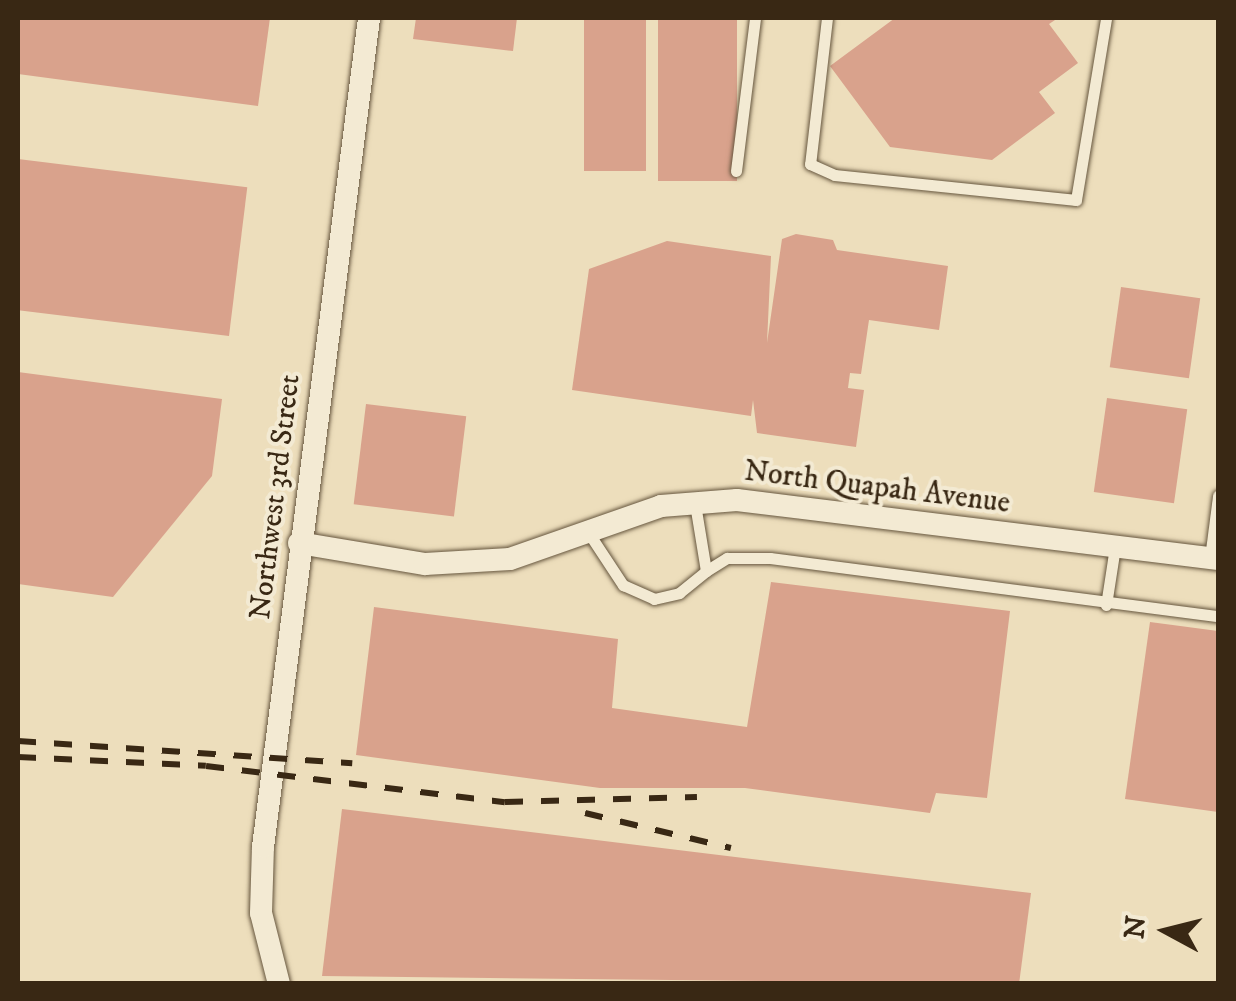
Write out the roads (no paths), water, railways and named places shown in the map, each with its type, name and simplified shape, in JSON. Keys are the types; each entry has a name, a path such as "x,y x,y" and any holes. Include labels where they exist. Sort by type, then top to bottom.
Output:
{"street":[{"name":"Northwest 3rd Street","path":"279,984 261,913 263,847 298,543 369,18"},
{"name":"North Quapah Avenue","path":"298,543 426,564 510,559 588,532 695,504 738,500 1214,559"}],"lane":[{"path":"736,171 755,18"},
{"path":"827,18 810,164 835,175 1076,200 1106,18"},
{"path":"1214,559 1218,496"},
{"path":"695,504 706,571"},
{"path":"588,532 623,585 654,599 728,558 770,558 1106,605 1218,616"},
{"path":"1106,605 1115,547"}],"railway":[{"path":"18,741 352,763"},
{"path":"18,757 206,766 505,802 697,797"},
{"path":"585,813 731,848"}]}
